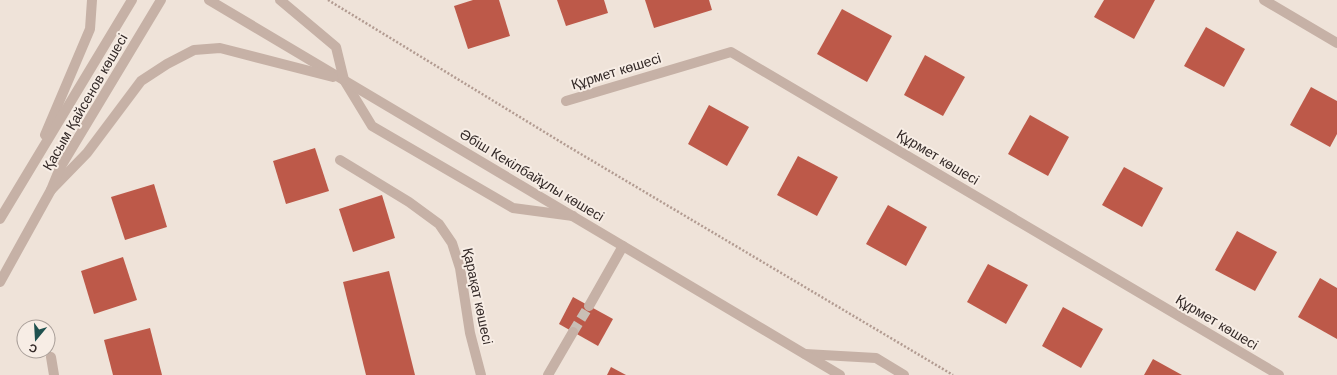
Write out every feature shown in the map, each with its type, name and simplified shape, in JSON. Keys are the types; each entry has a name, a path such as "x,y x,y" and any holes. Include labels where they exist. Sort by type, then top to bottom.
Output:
{"street":[{"path":"33,165 62,93 90,30 92,0"},
{"name":"Қасым Қайсенов көшесі","path":"0,219 132,0"},
{"name":"Қасым Қайсенов көшесі","path":"0,282 51,190 60,168 161,0"},
{"name":"Әбіш Кекілбайұлы көшесі","path":"209,0 840,375"},
{"path":"280,0 336,47 344,80 372,126 513,208 573,216"},
{"path":"1264,0 1337,43"},
{"path":"51,190 87,152 141,81 167,64 194,50 220,48 344,80"},
{"name":"Құрмет көшесі","path":"566,101 731,52 1279,375"},
{"name":"Қарақат көшесі","path":"340,160 409,202 440,224 452,243 460,268 470,333 481,375"},
{"path":"589,306 623,246"},
{"path":"548,375 573,332"},
{"path":"805,354 876,358 904,375"},
{"path":"51,359 54,375"}],"path":[{"path":"328,0 562,143 953,375"}],"building":[{"path":"473,0 499,0 510,36 468,49 454,6"},
{"path":"557,0 604,0 608,13 566,26"},
{"path":"645,0 709,0 712,10 654,28"},
{"path":"1104,0 1155,0 1134,39 1094,17"},
{"path":"842,9 892,36 867,82 817,54"},
{"path":"1206,27 1245,49 1224,87 1184,66"},
{"path":"925,55 965,77 943,116 904,95"},
{"path":"1311,87 1337,101 1337,134 1330,147 1290,125"},
{"path":"709,105 749,127 727,166 688,144"},
{"path":"1030,115 1069,137 1048,176 1008,154"},
{"path":"315,148 329,191 286,204 273,161"},
{"path":"798,156 838,177 817,216 777,195"},
{"path":"1124,167 1163,188 1142,227 1102,205"},
{"path":"154,184 167,227 125,240 111,197"},
{"path":"382,195 395,238 353,252 339,209"},
{"path":"888,205 927,227 906,266 866,244"},
{"path":"1237,231 1277,252 1255,291 1215,270"},
{"path":"123,257 137,300 94,314 81,271"},
{"path":"988,264 1028,285 1006,324 967,302"},
{"path":"389,271 415,375 366,375 343,282"},
{"path":"1320,278 1337,288 1337,339 1298,317"},
{"path":"573,297 613,319 598,346 559,324"},
{"path":"1063,307 1103,329 1081,368 1042,346"},
{"path":"150,328 162,375 113,375 104,340"},
{"path":"1153,359 1182,375 1144,375"},
{"path":"611,367 626,375 607,375"}],"tunnel":[{"path":"573,332 589,306"}]}
